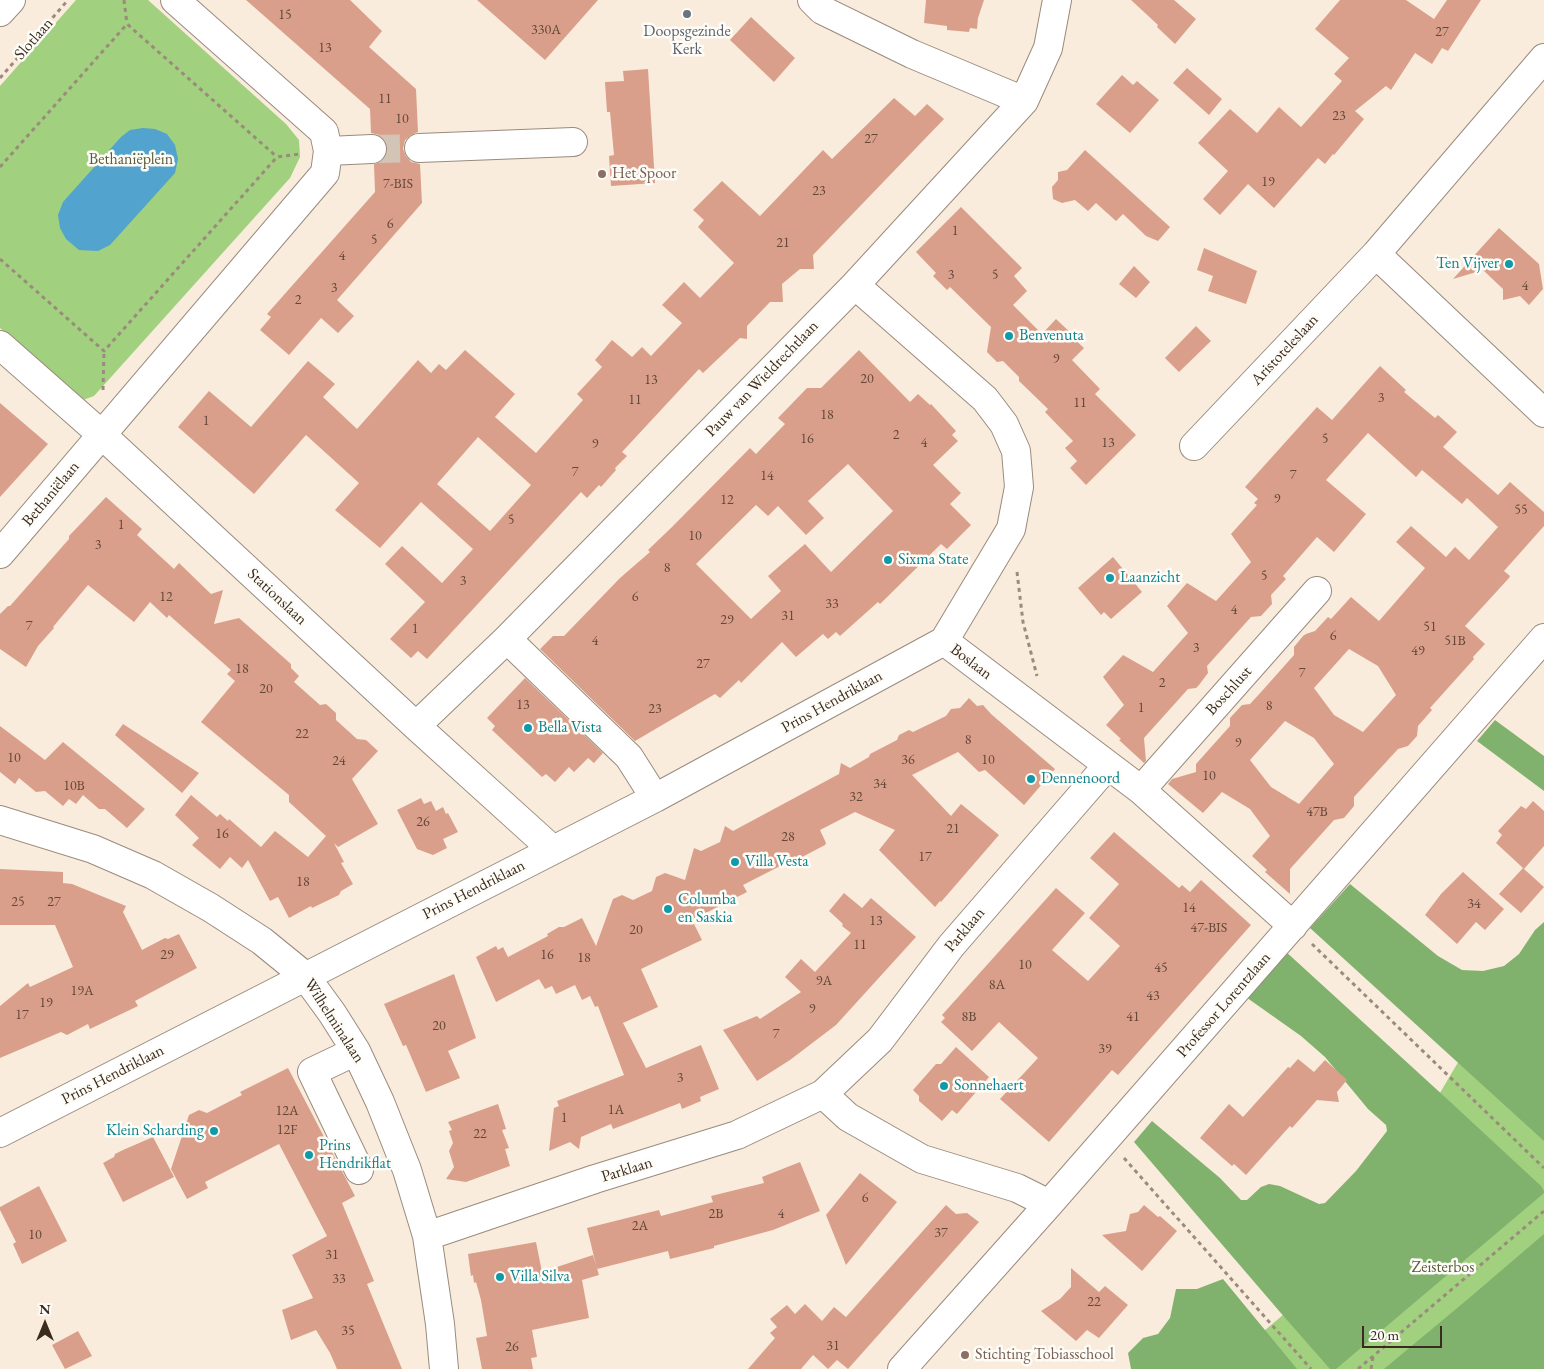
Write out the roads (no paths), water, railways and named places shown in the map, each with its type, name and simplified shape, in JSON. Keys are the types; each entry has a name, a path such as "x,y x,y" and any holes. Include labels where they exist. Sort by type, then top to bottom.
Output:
{"street":[{"path":"0,12 11,0"},
{"path":"101,434 326,174 328,151 324,132 176,0"},
{"path":"812,0 822,10 912,54 1024,101"},
{"name":"Pauw van Wieldrechtlaan","path":"416,726 507,638 855,285 1024,101 1048,48 1057,0"},
{"name":"Aristoteleslaan","path":"1194,446 1376,254 1544,58"},
{"path":"419,148 574,142"},
{"path":"328,151 372,149"},
{"path":"1376,254 1544,412"},
{"name":"Boslaan","path":"855,285 985,399 1004,424 1016,451 1019,487 1011,529 944,641 1141,790 1293,926"},
{"name":"Stationslaan","path":"0,344 101,434 416,726 553,850"},
{"name":"Bethaniëlaan","path":"0,554 101,434"},
{"name":"Boschlust","path":"1141,790 1317,591"},
{"path":"507,638 629,757 655,798"},
{"name":"Professor Lorentzlaan","path":"902,1369 1049,1204 1544,638"},
{"name":"Prins Hendriklaan","path":"0,1133 655,798 944,641"},
{"name":"Parklaan","path":"427,1236 737,1135 822,1094 880,1040 951,946 1107,766"},
{"name":"Wilhelminalaan","path":"0,820 93,849 153,875 211,908 262,941 305,976 356,1051 380,1102 407,1170 427,1236 440,1324 444,1369"},
{"path":"356,1051 312,1072 359,1170"},
{"path":"822,1094 848,1117 922,1158 1018,1188 1049,1204"}],"water":[{"path":"155,129 167,134 175,145 178,159 175,173 110,245 98,251 79,250 66,239 60,228 58,215 63,202 121,137 130,130"}],"tunnel":[{"path":"372,149 419,148"}],"place":[{"name":"Doopsgezinde Kerk","path":"687,14"},
{"name":"Het Spoor","path":"602,174"},
{"name":"Ten Vijver","path":"1509,264"},
{"name":"Benvenuta","path":"1009,336"},
{"name":"Sixma State","path":"888,560"},
{"name":"Laanzicht","path":"1110,578"},
{"name":"Bella Vista","path":"528,728"},
{"name":"Dennenoord","path":"1031,779"},
{"name":"Villa Vesta","path":"735,862"},
{"name":"Columba en Saskia","path":"668,909"},
{"name":"Sonnehaert","path":"944,1086"},
{"name":"Klein Scharding","path":"214,1131"},
{"name":"Prins Hendrikflat","path":"309,1155"},
{"name":"Villa Silva","path":"500,1277"},
{"name":"Stichting Tobiasschool","path":"965,1355"}],"park label":[{"name":"Bethaniëplein","path":"131,160"},
{"name":"Zeisterbos","path":"1443,1268"}]}
